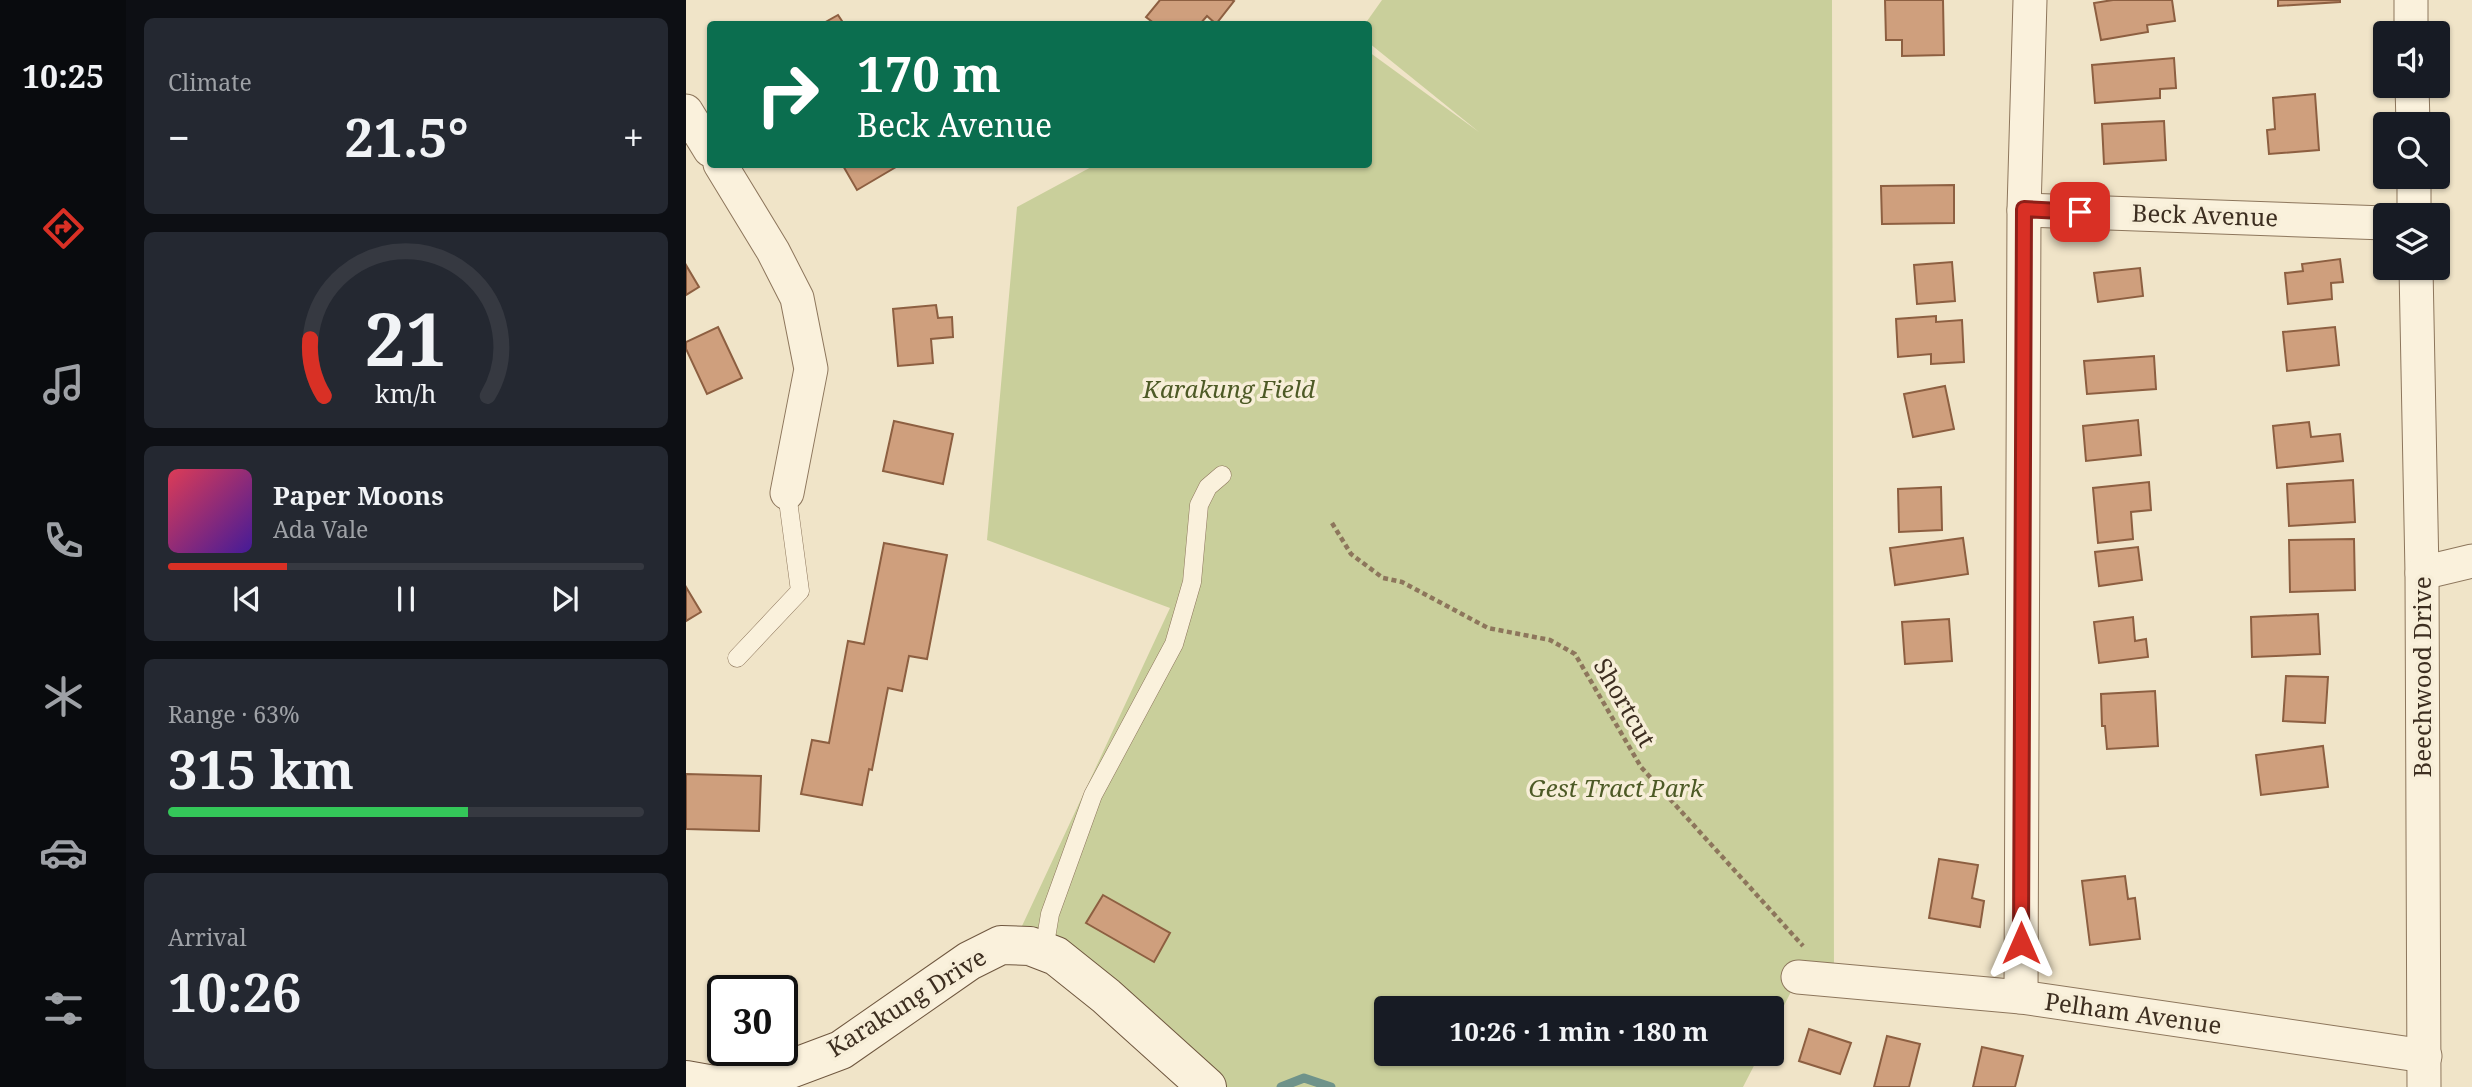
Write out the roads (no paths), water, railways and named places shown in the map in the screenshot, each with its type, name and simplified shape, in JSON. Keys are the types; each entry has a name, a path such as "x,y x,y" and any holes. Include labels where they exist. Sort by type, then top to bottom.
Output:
{"street":[{"path":"2021,997 2024,209 2030,0"},
{"path":"2411,0 2411,21"},
{"path":"686,111 707,145"},
{"path":"722,168 773,250 797,298 811,369 786,493"},
{"name":"Beck Avenue","path":"2024,209 2373,223"},
{"name":"Beechwood Drive","path":"2416,280 2422,573 2425,1071"},
{"path":"2422,573 2472,561"},
{"name":"Karakung Drive","path":"686,1080 714,1085 796,1067 841,1050 969,961 1001,946 1030,946 1056,956 1106,996 1197,1077"},
{"name":"Pelham Avenue","path":"1798,977 2021,997 2425,1071"}],"lane":[{"path":"1044,950 1050,914 1093,795 1174,644 1192,582 1199,505 1208,486 1222,475"},
{"path":"737,658 800,591 786,493"}],"waterway":[{"path":"1281,1087 1304,1078 1331,1087"}],"park label":[{"name":"Karakung Field","path":"1229,390"},
{"name":"Gest Tract Park","path":"1616,789"}]}
